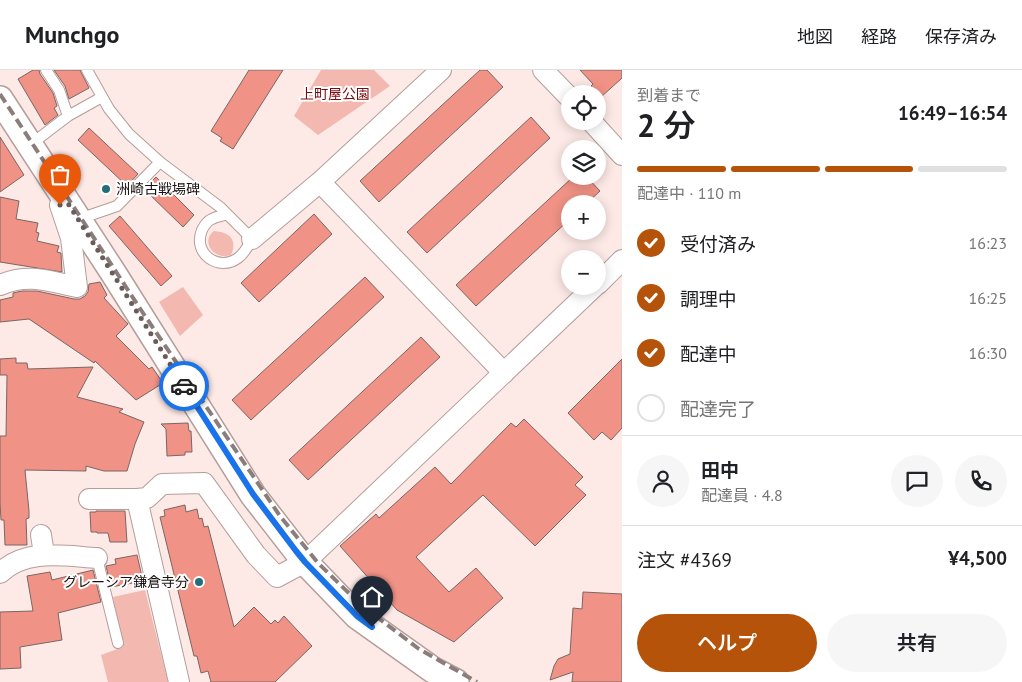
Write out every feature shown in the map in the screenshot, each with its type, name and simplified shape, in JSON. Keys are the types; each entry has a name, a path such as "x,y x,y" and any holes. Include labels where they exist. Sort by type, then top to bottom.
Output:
{"street":[{"path":"252,239 320,182 441,70"},
{"path":"543,70 561,89"},
{"path":"0,99 253,494 305,562 357,616 433,670 456,682"},
{"path":"599,130 622,155"},
{"path":"320,182 504,373"},
{"path":"0,284 12,280 35,278 77,287 71,238 60,205 64,197"},
{"path":"606,275 622,260"},
{"path":"89,499 147,498 162,484 204,483 256,555 277,577 305,562 586,295"},
{"path":"137,499 178,682"},
{"path":"0,573 43,545 97,558"}],"lane":[{"path":"46,70 59,90 68,116"},
{"path":"87,70 109,109 129,134 160,162 220,207 227,214 252,239 246,250 239,257 230,262 221,263 211,259 204,253 200,247 199,237 204,225 212,219 227,214"},
{"path":"30,145 68,116 102,97"},
{"path":"78,219 117,206 160,162"},
{"path":"97,558 118,643"}],"green space":[{"name":"上町屋公園","path":"321,70 374,70 390,86 318,135 294,116"},
{"path":"214,231 231,237 233,249 231,255 219,255 211,249 208,240"},
{"path":"183,287 203,315 180,336 159,302"},
{"path":"145,590 168,682 108,682 101,655 123,647 113,597"}],"building":[{"path":"33,70 39,70 53,93 57,106 54,108 58,115 45,125 18,79"},
{"path":"54,70 80,70 89,88 69,99 65,86"},
{"path":"249,70 283,70 233,149 220,141 222,138 211,131"},
{"path":"480,70 487,70 503,87 379,202 360,181"},
{"path":"580,70 622,70 622,78 606,92 606,85 593,84"},
{"path":"531,117 550,138 427,253 407,232"},
{"path":"89,128 138,174 127,186 78,140"},
{"path":"0,137 24,175 0,192"},
{"path":"156,177 194,215 183,227 144,189"},
{"path":"564,185 594,185 600,191 596,195 561,195 561,227 476,306 456,285"},
{"path":"0,197 19,201 16,219 38,223 36,232 39,233 37,241 59,246 57,252 61,253 62,272 0,262"},
{"path":"314,214 332,234 259,302 241,283"},
{"path":"120,216 172,276 161,286 109,226"},
{"path":"365,277 384,297 251,420 232,400"},
{"path":"100,282 107,295 104,298 128,324 116,336 149,369 152,367 163,383 136,400 95,361 94,363 29,319 0,322 0,300 13,297 13,293 37,291 80,299 88,292 89,284"},
{"path":"421,337 440,357 308,480 289,460"},
{"path":"16,358 16,363 27,363 28,369 93,367 77,397 123,409 119,412 144,422 127,471 104,471 86,466 86,471 25,470 29,511 29,518 26,519 27,545 5,545 4,520 1,520 0,502 0,436 6,436 7,375 0,375 0,359"},
{"path":"622,359 622,428 611,440 602,432 594,440 568,413"},
{"path":"524,419 583,477 575,485 586,495 535,546 483,495 416,557 449,592 476,568 503,598 454,642 397,610 340,546 376,514 379,518 435,467 451,484 511,423 516,427"},
{"path":"188,423 189,431 191,431 192,452 185,452 185,455 167,456 166,429 161,424"},
{"name":"グレーシア鎌倉寺分","path":"185,505 186,512 197,509 199,519 202,518 204,527 208,526 234,627 254,607 271,624 275,620 278,623 284,616 312,646 275,682 211,682 208,671 201,673 197,656 194,656 160,517 165,516 164,510"},
{"path":"125,511 127,542 110,542 108,533 91,532 90,512"},
{"path":"137,555 143,581 111,587 106,566 116,564 115,559"},
{"path":"93,570 101,602 58,613 62,640 20,647 21,668 0,669 0,612 33,611 27,576 50,572 52,580"},
{"path":"583,592 622,594 622,682 572,682 573,672 550,680 558,659 570,654 573,608 582,609"}],"railway":[{"path":"0,94 141,310 280,516 318,563 360,604 419,649 477,682"}],"way so far":[{"path":"60,205 64,197 184,386"}],"place":[{"name":"洲崎古戦場碑","path":"106,189"},
{"name":"グレーシア鎌倉寺分","path":"199,582"}],"route":[{"path":"184,386 253,494 296,551 357,616 372,627"}]}
